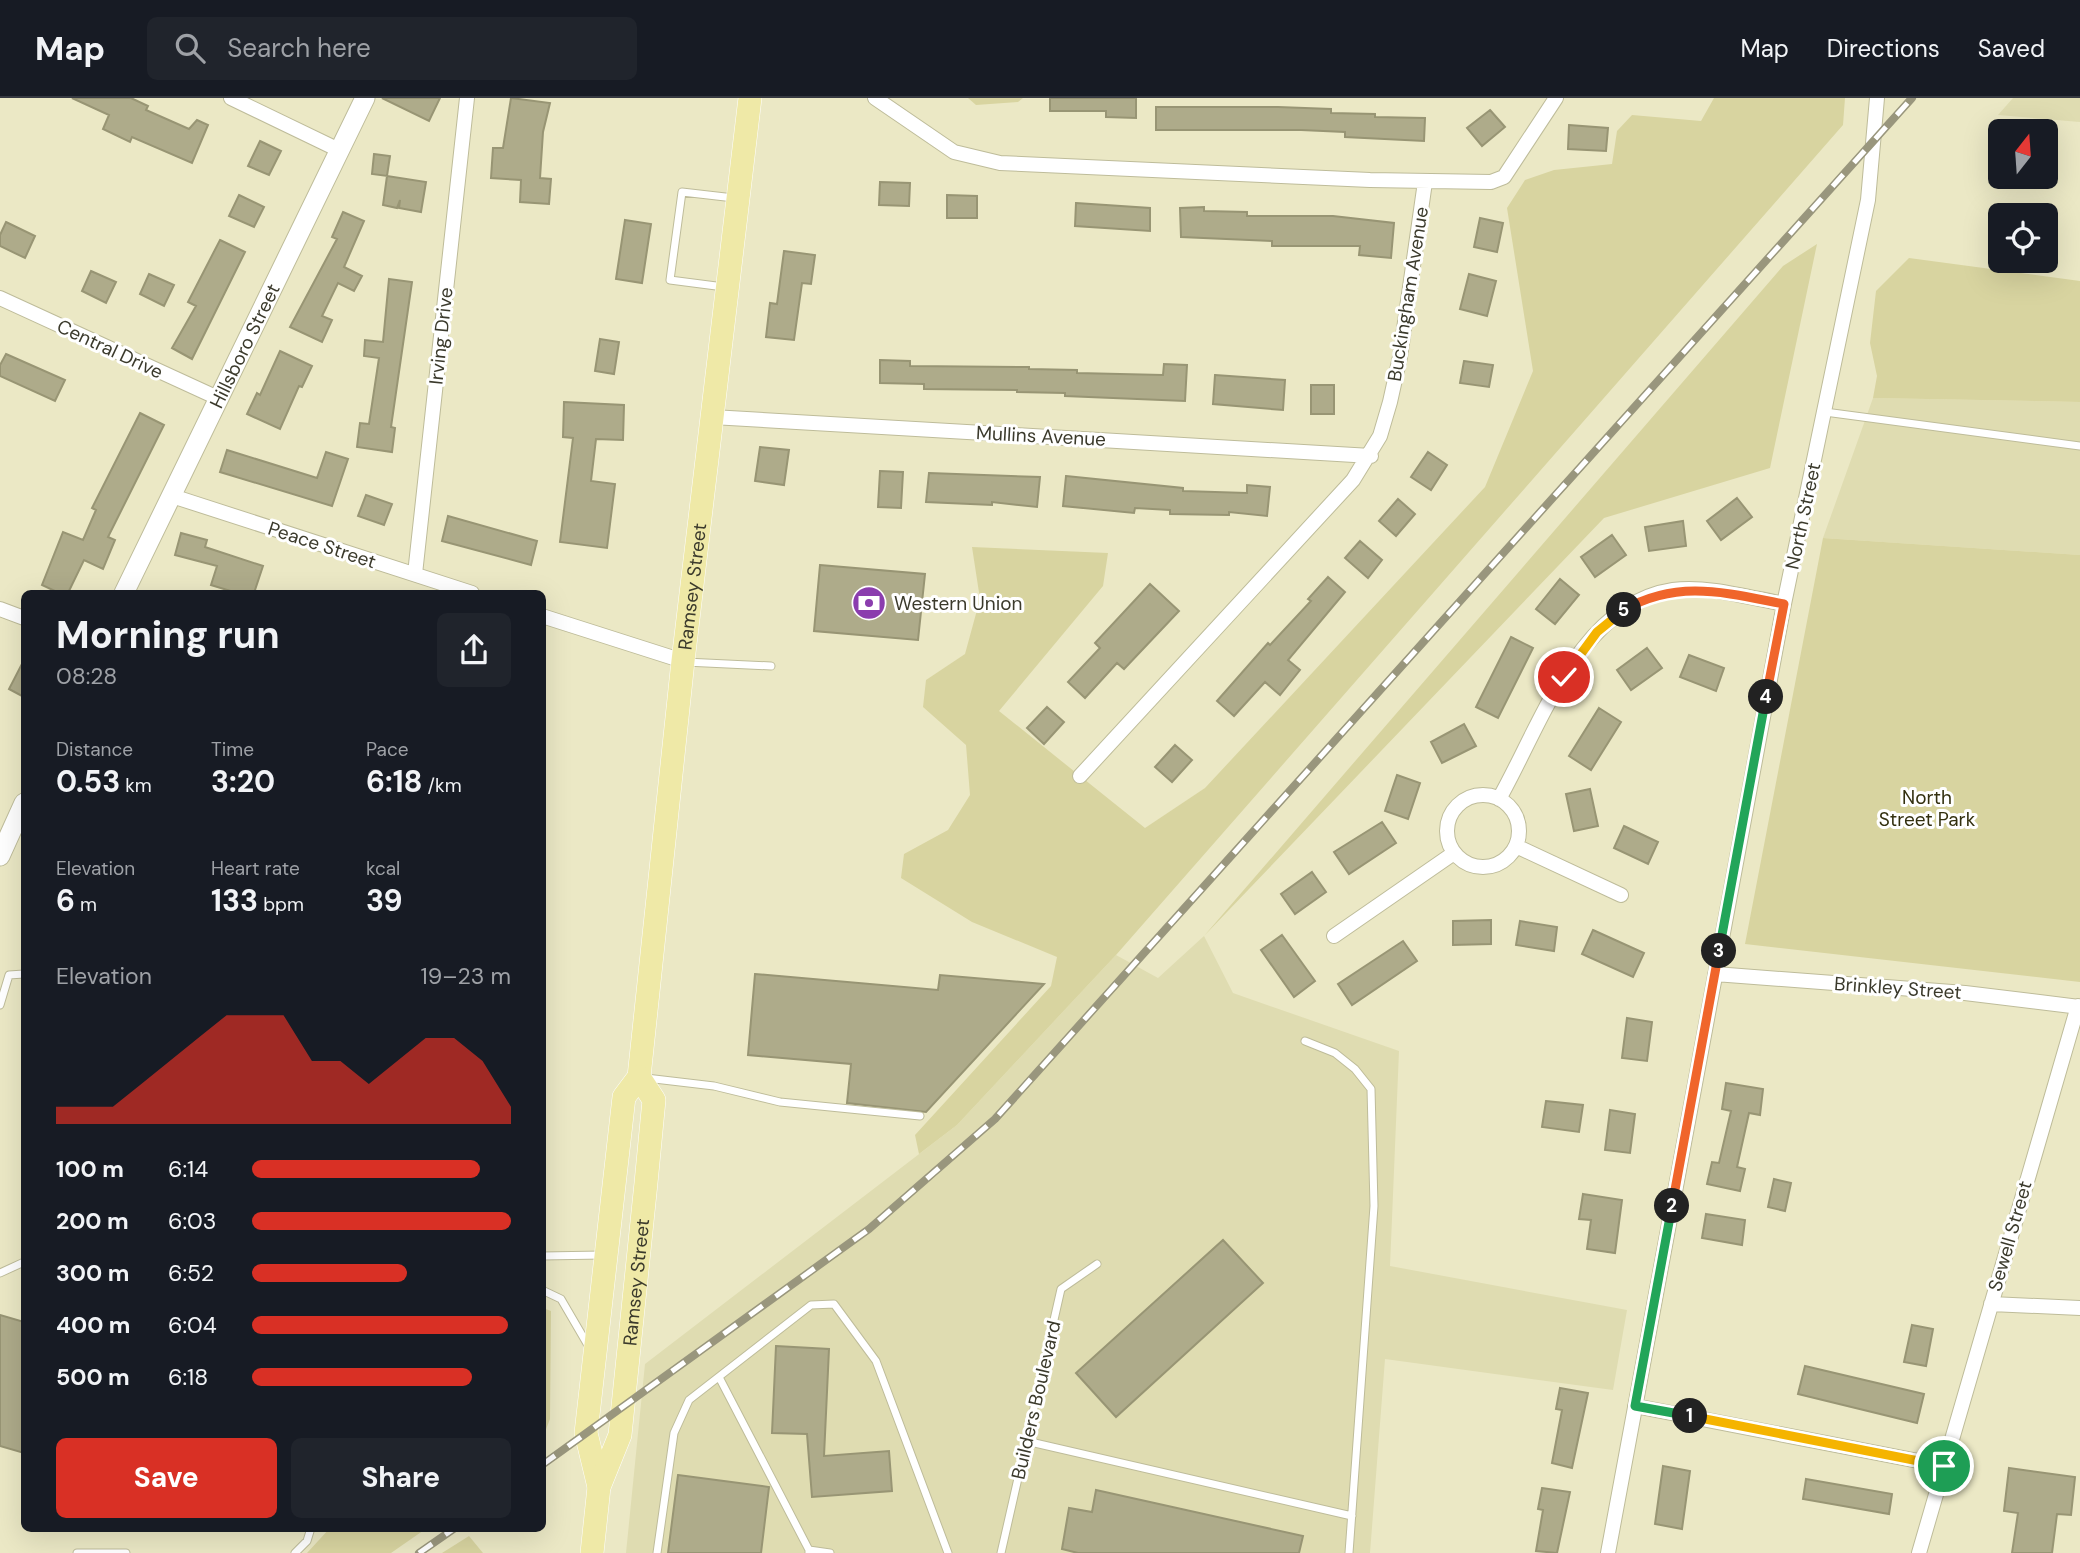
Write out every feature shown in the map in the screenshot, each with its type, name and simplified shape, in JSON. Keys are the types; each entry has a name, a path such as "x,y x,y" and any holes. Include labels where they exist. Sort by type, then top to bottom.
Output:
{"main road":[{"name":"Ramsey Street","path":"599,1487 586,1433 624,1097 639,1077 682,662 750,98"},
{"name":"Ramsey Street","path":"592,1553 599,1487 620,1435 646,1183 654,1100 639,1077"}],"street":[{"path":"231,98 341,151"},
{"name":"Hillsboro Street","path":"125,590 365,98"},
{"name":"Irving Drive","path":"415,575 467,98"},
{"name":"Buckingham Avenue","path":"875,98 933,141 977,159 1425,181 1399,357 1380,436 1371,456 1353,480 1080,776"},
{"path":"1425,181 1491,183 1504,177 1556,98"},
{"name":"North Street","path":"1608,1553 1784,604 1868,200 1877,98"},
{"name":"Central Drive","path":"0,298 220,399"},
{"name":"Mullins Avenue","path":"712,417 1371,456"},
{"name":"Peace Street","path":"172,496 462,590"},
{"path":"1499,799 1564,677 1597,632 1614,615 1636,603 1674,590 1726,593 1784,604"},
{"path":"0,608 21,617"},
{"path":"546,617 682,662"},
{"path":"1478,795 1499,799 1515,815 1519,826 1516,846 1507,858 1485,867 1463,861 1449,844 1447,823 1458,804 1478,795"},
{"path":"0,856 21,810"},
{"path":"1516,846 1621,895"},
{"path":"1334,936 1454,853"},
{"name":"Brinkley Street","path":"1715,974 1965,993 2079,1006"},
{"name":"Sewell Street","path":"1919,1553 2079,1006"},
{"path":"1991,1304 2080,1308"},
{"path":"1635,1406 1944,1466"}],"lane":[{"path":"728,288 670,280 682,192 738,199"},
{"path":"1825,412 2080,446"},
{"path":"682,662 771,666"},
{"path":"0,1005 9,975 21,974"},
{"path":"1305,1041 1335,1054 1355,1069 1371,1089 1374,1206 1349,1553"},
{"path":"639,1077 713,1086 780,1102 920,1116"},
{"path":"546,1256 607,1255"},
{"path":"0,1273 21,1263"},
{"name":"Builders Boulevard","path":"1001,1553 1061,1289 1097,1264"},
{"path":"546,1292 561,1299 595,1357"},
{"path":"657,1553 674,1433 689,1400 811,1305 834,1304 877,1361 948,1553"},
{"path":"719,1377 809,1551 830,1553"},
{"path":"1026,1441 1352,1516"},
{"path":"295,1553 307,1541 310,1532"},
{"path":"77,1553 126,1553"}],"shaded area":[{"path":"2013,98 2080,98 2080,122 1998,115"},
{"path":"1873,398 2080,402 2080,555 1823,538"},
{"path":"1204,936 1233,993 1399,1051 1390,1266 1627,1310 1613,1390 1385,1359 1370,1553 626,1553 645,1364 957,1125 1116,955 1158,978"}],"green space":[{"path":"968,98 1023,98 1018,102 976,105"},
{"path":"1714,98 1845,98 1843,125 1116,955 957,1125 919,1154 915,1135 1051,986 1057,957 972,922 901,878 904,854 948,830 970,795 966,745 923,707 926,680 965,654 980,599 972,547 1108,553 1103,586 999,711 1145,828 1205,788 1485,487 1533,371 1507,208 1525,180 1554,170 1612,164 1617,131 1632,115 1701,121"},
{"path":"1817,244 1770,468 1604,518 1204,936 1783,266"},
{"path":"1909,258 1988,269 1988,273 2021,273 2080,281 2080,402 1873,398 1877,376 1870,343 1876,291"},
{"name":"North Street Park","path":"1823,538 2080,555 2080,982 1745,944"},
{"path":"546,1309 551,1311 550,1419 546,1429"},
{"path":"326,1532 421,1532 391,1553 307,1553"},
{"path":"469,1536 483,1553 442,1553"}],"building":[{"path":"72,98 131,98 148,106 146,110 189,129 197,120 208,125 192,163 132,137 130,142 103,129 109,115"},
{"path":"382,98 440,98 429,121"},
{"path":"511,98 550,103 543,132 540,178 551,179 549,204 520,202 521,180 491,178 493,148 503,148"},
{"path":"1050,98 1136,98 1136,118 1106,117 1106,111 1050,111"},
{"path":"1156,107 1331,109 1331,113 1425,118 1424,141 1345,137 1345,132 1301,130 1156,130"},
{"path":"1490,110 1505,127 1482,146 1467,128"},
{"path":"1569,125 1608,128 1606,151 1568,149"},
{"path":"260,141 281,151 269,175 248,166"},
{"path":"374,154 390,156 387,176 372,174"},
{"path":"387,176 426,182 421,212 399,208 400,200 397,208 383,205"},
{"path":"880,182 910,183 909,206 879,205"},
{"path":"239,195 264,207 254,227 229,216"},
{"path":"947,195 977,196 977,218 947,218"},
{"path":"1076,203 1150,208 1150,231 1075,226"},
{"path":"1204,207 1204,211 1247,212 1247,216 1333,216 1394,223 1391,258 1359,255 1360,246 1272,246 1272,241 1181,237 1180,208"},
{"path":"343,212 364,221 344,267 362,276 354,291 338,283 322,316 332,320 322,342 290,327 337,239 332,237"},
{"path":"1480,218 1503,223 1497,252 1474,247"},
{"path":"625,220 651,224 642,283 616,279"},
{"path":"6,222 35,236 25,258 0,246 0,235"},
{"path":"220,240 245,252 192,359 172,348 196,306 188,302"},
{"path":"784,251 815,255 811,284 802,283 794,340 766,337 770,303 777,304"},
{"path":"91,271 116,282 106,303 82,291"},
{"path":"149,274 174,285 164,306 140,294"},
{"path":"1469,274 1496,281 1487,316 1460,309"},
{"path":"389,279 412,282 391,427 395,428 392,452 357,447 360,423 369,424 379,358 364,356 365,340 383,342"},
{"path":"600,339 619,342 614,374 595,371"},
{"path":"280,351 312,366 302,387 299,386 280,429 247,414 257,393 260,395"},
{"path":"6,354 65,380 55,401 0,376 0,365"},
{"path":"880,360 910,361 910,366 1029,367 1077,370 1077,373 1163,375 1164,364 1187,365 1185,401 1065,396 1065,393 1017,390 924,389 924,384 880,383"},
{"path":"1464,361 1493,365 1489,387 1460,383"},
{"path":"1215,375 1285,380 1283,410 1213,404"},
{"path":"1311,385 1334,385 1334,414 1311,414"},
{"path":"564,402 624,405 623,440 596,439 591,481 615,484 607,548 560,542 573,438 563,437"},
{"path":"140,413 164,425 108,537 115,540 103,569 84,560 69,590 53,590 42,585 63,532 83,540 96,510 92,508"},
{"path":"760,447 789,450 784,485 755,481"},
{"path":"227,450 317,478 326,452 348,459 332,506 220,472"},
{"path":"1428,452 1447,465 1431,490 1411,477"},
{"path":"880,471 903,472 901,508 878,507"},
{"path":"929,473 1040,477 1037,507 992,502 992,505 926,502"},
{"path":"1066,476 1183,488 1183,491 1247,493 1247,485 1270,487 1267,516 1229,512 1229,515 1170,514 1170,510 1135,508 1134,513 1063,506"},
{"path":"366,495 392,504 384,525 358,516"},
{"path":"1737,498 1752,517 1721,540 1707,521"},
{"path":"1398,499 1415,514 1396,536 1379,521"},
{"path":"448,516 537,541 531,565 442,541"},
{"path":"1683,521 1686,546 1649,551 1645,527"},
{"path":"181,533 207,540 205,547 263,566 255,590 227,590 211,585 217,566 175,555"},
{"path":"1612,535 1626,555 1595,577 1581,557"},
{"path":"1360,541 1382,560 1368,578 1345,558"},
{"name":"Western Union","path":"820,565 925,574 918,640 814,631"},
{"path":"1328,577 1345,592 1288,660 1300,670 1280,695 1265,682 1234,716 1217,701 1268,643 1270,645 1311,601 1308,599"},
{"path":"1560,579 1579,595 1555,624 1536,609"},
{"path":"1150,584 1179,611 1124,669 1117,663 1085,698 1068,682 1100,648 1095,643"},
{"path":"1511,637 1533,648 1498,718 1476,707"},
{"path":"1647,648 1662,668 1631,690 1617,670"},
{"path":"1689,655 1724,668 1716,691 1680,677"},
{"path":"21,666 21,695 9,689"},
{"path":"1047,707 1064,722 1044,744 1027,728"},
{"path":"1599,708 1621,722 1591,770 1569,756"},
{"path":"1464,724 1476,746 1442,763 1431,742"},
{"path":"1175,745 1192,760 1172,782 1155,767"},
{"path":"1397,775 1420,783 1408,819 1385,811"},
{"path":"1590,789 1598,826 1574,831 1566,794"},
{"path":"1382,822 1396,843 1349,874 1334,852"},
{"path":"1624,826 1658,842 1648,864 1614,848"},
{"path":"1312,872 1326,892 1295,914 1281,894"},
{"path":"1491,920 1491,944 1453,945 1453,921"},
{"path":"1520,921 1557,927 1554,951 1516,945"},
{"path":"1593,930 1644,953 1633,977 1582,954"},
{"path":"1282,935 1315,981 1294,997 1261,950"},
{"path":"1403,941 1417,961 1352,1005 1338,984"},
{"path":"755,974 938,990 940,975 1044,984 926,1112 847,1103 851,1064 748,1055"},
{"path":"1627,1018 1652,1022 1647,1061 1622,1058"},
{"path":"1726,1083 1763,1089 1760,1115 1749,1113 1737,1167 1745,1169 1740,1191 1707,1184 1712,1162 1719,1163 1731,1111 1722,1109"},
{"path":"1546,1101 1583,1105 1579,1132 1542,1127"},
{"path":"1610,1110 1635,1114 1630,1153 1605,1150"},
{"path":"1774,1179 1791,1183 1785,1211 1768,1207"},
{"path":"1583,1194 1622,1200 1615,1253 1587,1249 1591,1220 1579,1219"},
{"path":"1706,1214 1745,1220 1742,1245 1702,1238"},
{"path":"1223,1240 1263,1283 1116,1417 1076,1373"},
{"path":"0,1315 21,1321 21,1452 0,1446"},
{"path":"1912,1325 1933,1329 1926,1366 1904,1362"},
{"path":"776,1346 829,1349 824,1456 889,1451 892,1491 812,1497 807,1434 772,1433"},
{"path":"1805,1366 1924,1394 1917,1423 1798,1394"},
{"path":"1560,1388 1588,1393 1572,1468 1552,1463 1562,1410 1556,1409"},
{"path":"1663,1466 1690,1471 1682,1529 1655,1524"},
{"path":"2009,1468 2075,1477 2071,1515 2057,1514 2052,1553 2012,1553 2018,1513 2004,1511"},
{"path":"678,1475 769,1487 761,1553 668,1553"},
{"path":"1806,1479 1892,1494 1889,1514 1803,1499"},
{"path":"1542,1488 1570,1492 1557,1553 1536,1551 1543,1510 1538,1509"},
{"path":"1096,1490 1303,1536 1299,1553 1078,1553 1062,1549 1069,1508 1092,1512"}],"railway":[{"path":"546,1462 869,1229 995,1119 1912,98"},
{"path":"419,1553 449,1532"}],"place":[{"name":"Western Union","path":"869,603"}],"route":[{"path":"1564,677 1597,632 1614,615 1636,603 1674,590 1726,593 1784,604 1635,1406 1944,1466"}]}
